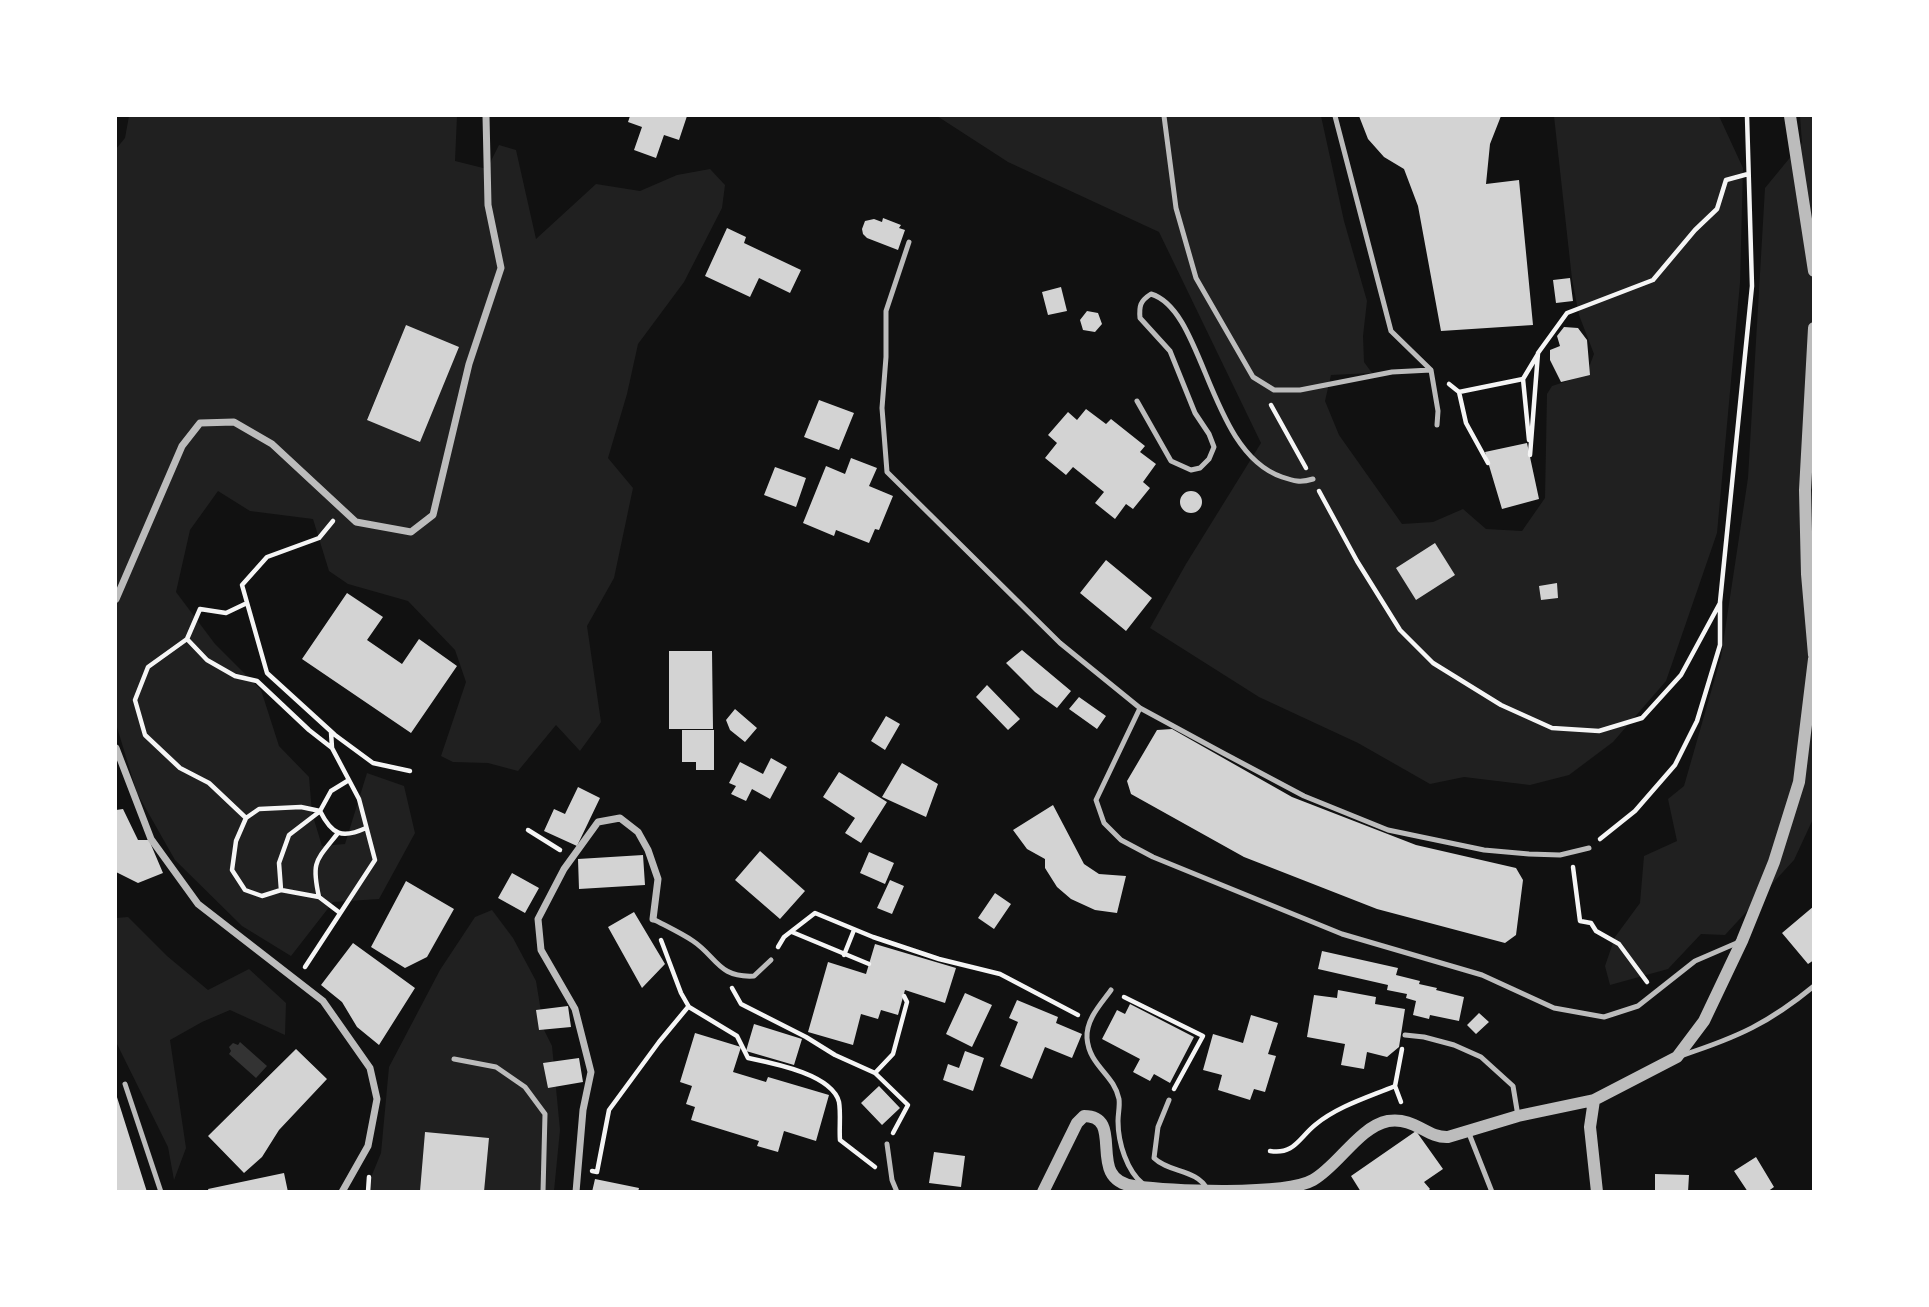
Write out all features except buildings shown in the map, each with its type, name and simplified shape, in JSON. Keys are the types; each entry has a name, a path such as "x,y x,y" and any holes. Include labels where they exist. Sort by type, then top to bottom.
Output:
{"street":[{"path":"116,599 182,446 200,423 234,422 272,444 356,522 411,532 433,515 469,364 501,268 488,205 486,116"},
{"path":"1790,116 1814,271"},
{"path":"1043,1192 1077,1123 1084,1116 1095,1116 1102,1121 1105,1128 1105,1156 1114,1177 1130,1186 1149,1189 1268,1190 1313,1180 1370,1130 1385,1122 1413,1123 1442,1137 1518,1116 1594,1100 1677,1057 1704,1021 1742,941 1774,862 1799,782 1814,657 1807,574 1805,490 1814,328"},
{"path":"116,748 151,839 198,904 323,1001 370,1068 377,1098 368,1146 342,1192"},
{"path":"576,1192 583,1110 591,1072 575,1009 541,950 538,919 572,857 598,822 620,818 638,832 648,850 658,879 653,919"},
{"path":"1594,1100 1590,1127 1597,1192"}],"lane":[{"path":"1164,116 1176,208 1196,278 1253,377 1274,390 1300,390 1392,372 1431,370"},
{"path":"1335,116 1391,331 1431,370 1438,411 1437,425"},
{"path":"909,242 886,311 882,408 887,472 1060,643 1140,708 1304,796 1388,830 1484,849 1529,854 1560,855 1589,848"},
{"path":"1137,401 1171,461 1191,470 1200,468 1209,459 1214,447 1195,413 1170,351 1140,318 1139,306 1143,299 1151,294 1161,297 1176,315 1191,340 1228,425 1255,461 1273,474 1299,483 1313,479"},
{"path":"1140,708 1096,800 1104,823 1121,840 1153,857 1342,934 1482,975 1554,1008 1604,1017 1638,1006 1695,961 1742,941"},
{"path":"653,919 696,943 718,967 741,977 754,976 771,960"},
{"path":"1677,1057 1729,1040 1773,1018 1814,986"},
{"path":"1111,990 1090,1020 1087,1037 1092,1059 1110,1079 1119,1099 1118,1125 1126,1160 1135,1177 1149,1189"},
{"path":"1405,1035 1454,1045 1482,1057 1513,1086 1518,1116"},
{"path":"454,1059 496,1067 525,1087 545,1114 543,1192"},
{"path":"125,1084 161,1192"},
{"path":"1169,1100 1158,1126 1154,1158 1161,1166 1187,1173 1203,1182 1207,1189"},
{"path":"1468,1131 1492,1192"},
{"path":"887,1144 892,1180 897,1192"}],"path":[{"path":"1589,848 1635,811 1675,765 1697,721 1720,645 1720,602 1752,286 1747,116"},
{"path":"1538,354 1530,455 1523,379 1538,354 1567,313 1653,280 1695,230 1717,209 1726,180 1748,174"},
{"path":"1431,370 1459,392 1466,424 1488,463"},
{"path":"1253,377 1286,429 1357,561 1400,630 1433,663 1501,705 1552,728 1599,731 1642,718 1681,675 1720,602"},
{"path":"1459,392 1523,379"},
{"path":"343,509 319,538 267,557 242,585 267,673 331,731 373,763 410,771"},
{"path":"246,818 209,783 180,768 145,735 135,700 148,667 187,639 200,609 226,613 247,603"},
{"path":"187,639 207,660 235,676 257,681 332,748 359,799 375,860 296,980"},
{"path":"331,731 332,748"},
{"path":"281,890 279,863 289,835 320,811 331,791 349,780"},
{"path":"320,811 302,807 259,809 246,818 236,841 232,870 245,890 262,896 281,890 319,897 340,913"},
{"path":"320,811 325,822 338,833 351,835 366,828"},
{"path":"528,830 572,857"},
{"path":"319,897 313,872 320,856 338,833"},
{"path":"1570,852 1580,921 1591,923 1596,931 1619,944 1655,994"},
{"path":"771,960 784,937 815,913 854,930 939,958 1000,974 1090,1020"},
{"path":"653,919 681,993 689,1007 737,1036 748,1058 822,1080 839,1100 839,1140 892,1180"},
{"path":"844,955 854,930"},
{"path":"792,932 869,964"},
{"path":"718,967 741,1004 835,1055 875,1073 908,1105 887,1144"},
{"path":"1111,990 1203,1036 1169,1100"},
{"path":"875,1073 893,1054 907,1002 904,996"},
{"path":"600,1156 609,1110 659,1042 689,1007"},
{"path":"1402,1105 1395,1086 1405,1035"},
{"path":"1270,1151 1282,1153 1293,1148 1316,1124 1336,1111 1395,1086"}],"shaded area":[{"path":"129,116 457,116 455,161 487,169 499,145 516,150 536,239 596,184 640,191 677,175 710,169 725,185 722,208 684,282 638,344 608,458 633,488 614,578 587,626 601,722 580,751 556,725 518,771 488,763 453,762 441,756 466,682 455,650 408,601 348,584 329,571 313,519 250,511 218,491 190,530 176,592 215,644 261,690 279,746 309,777 312,813 322,846 345,844 367,773 404,786 415,833 379,899 333,902 291,956 242,926 175,860 137,793 116,724 116,149 125,138","holes":["406,325 419,442 367,419"]},
{"path":"937,116 1321,116 1344,221 1367,301 1363,336 1364,362 1372,373 1331,375 1325,401 1339,435 1402,524 1433,522 1463,509 1486,529 1522,531 1545,498 1547,394 1552,386 1586,375 1594,354 1579,315 1572,279 1554,116 1719,116 1743,168 1740,283 1717,533 1666,681 1613,742 1569,775 1530,785 1464,777 1430,784 1358,743 1259,697 1150,628 1261,443 1159,232 1008,162"},
{"path":"1800,116 1813,116 1813,819 1794,860 1725,935 1701,934 1668,969 1610,985 1605,966 1615,937 1640,903 1644,856 1677,841 1668,799 1684,786 1721,657 1748,478 1765,188 1802,143"},
{"path":"492,910 513,938 536,981 544,1030 552,1046 560,1130 554,1191 484,1191 489,1138 425,1133 420,1191 424,1191 365,1192 381,1153 389,1067 440,970 475,917"},
{"path":"128,917 167,956 208,990 249,969 286,1003 285,1035 230,1010 170,1040 186,1148 174,1180 168,1147 116,1042 116,918"},
{"path":"240,1042 267,1066 256,1078 229,1054 229,1047"}]}
